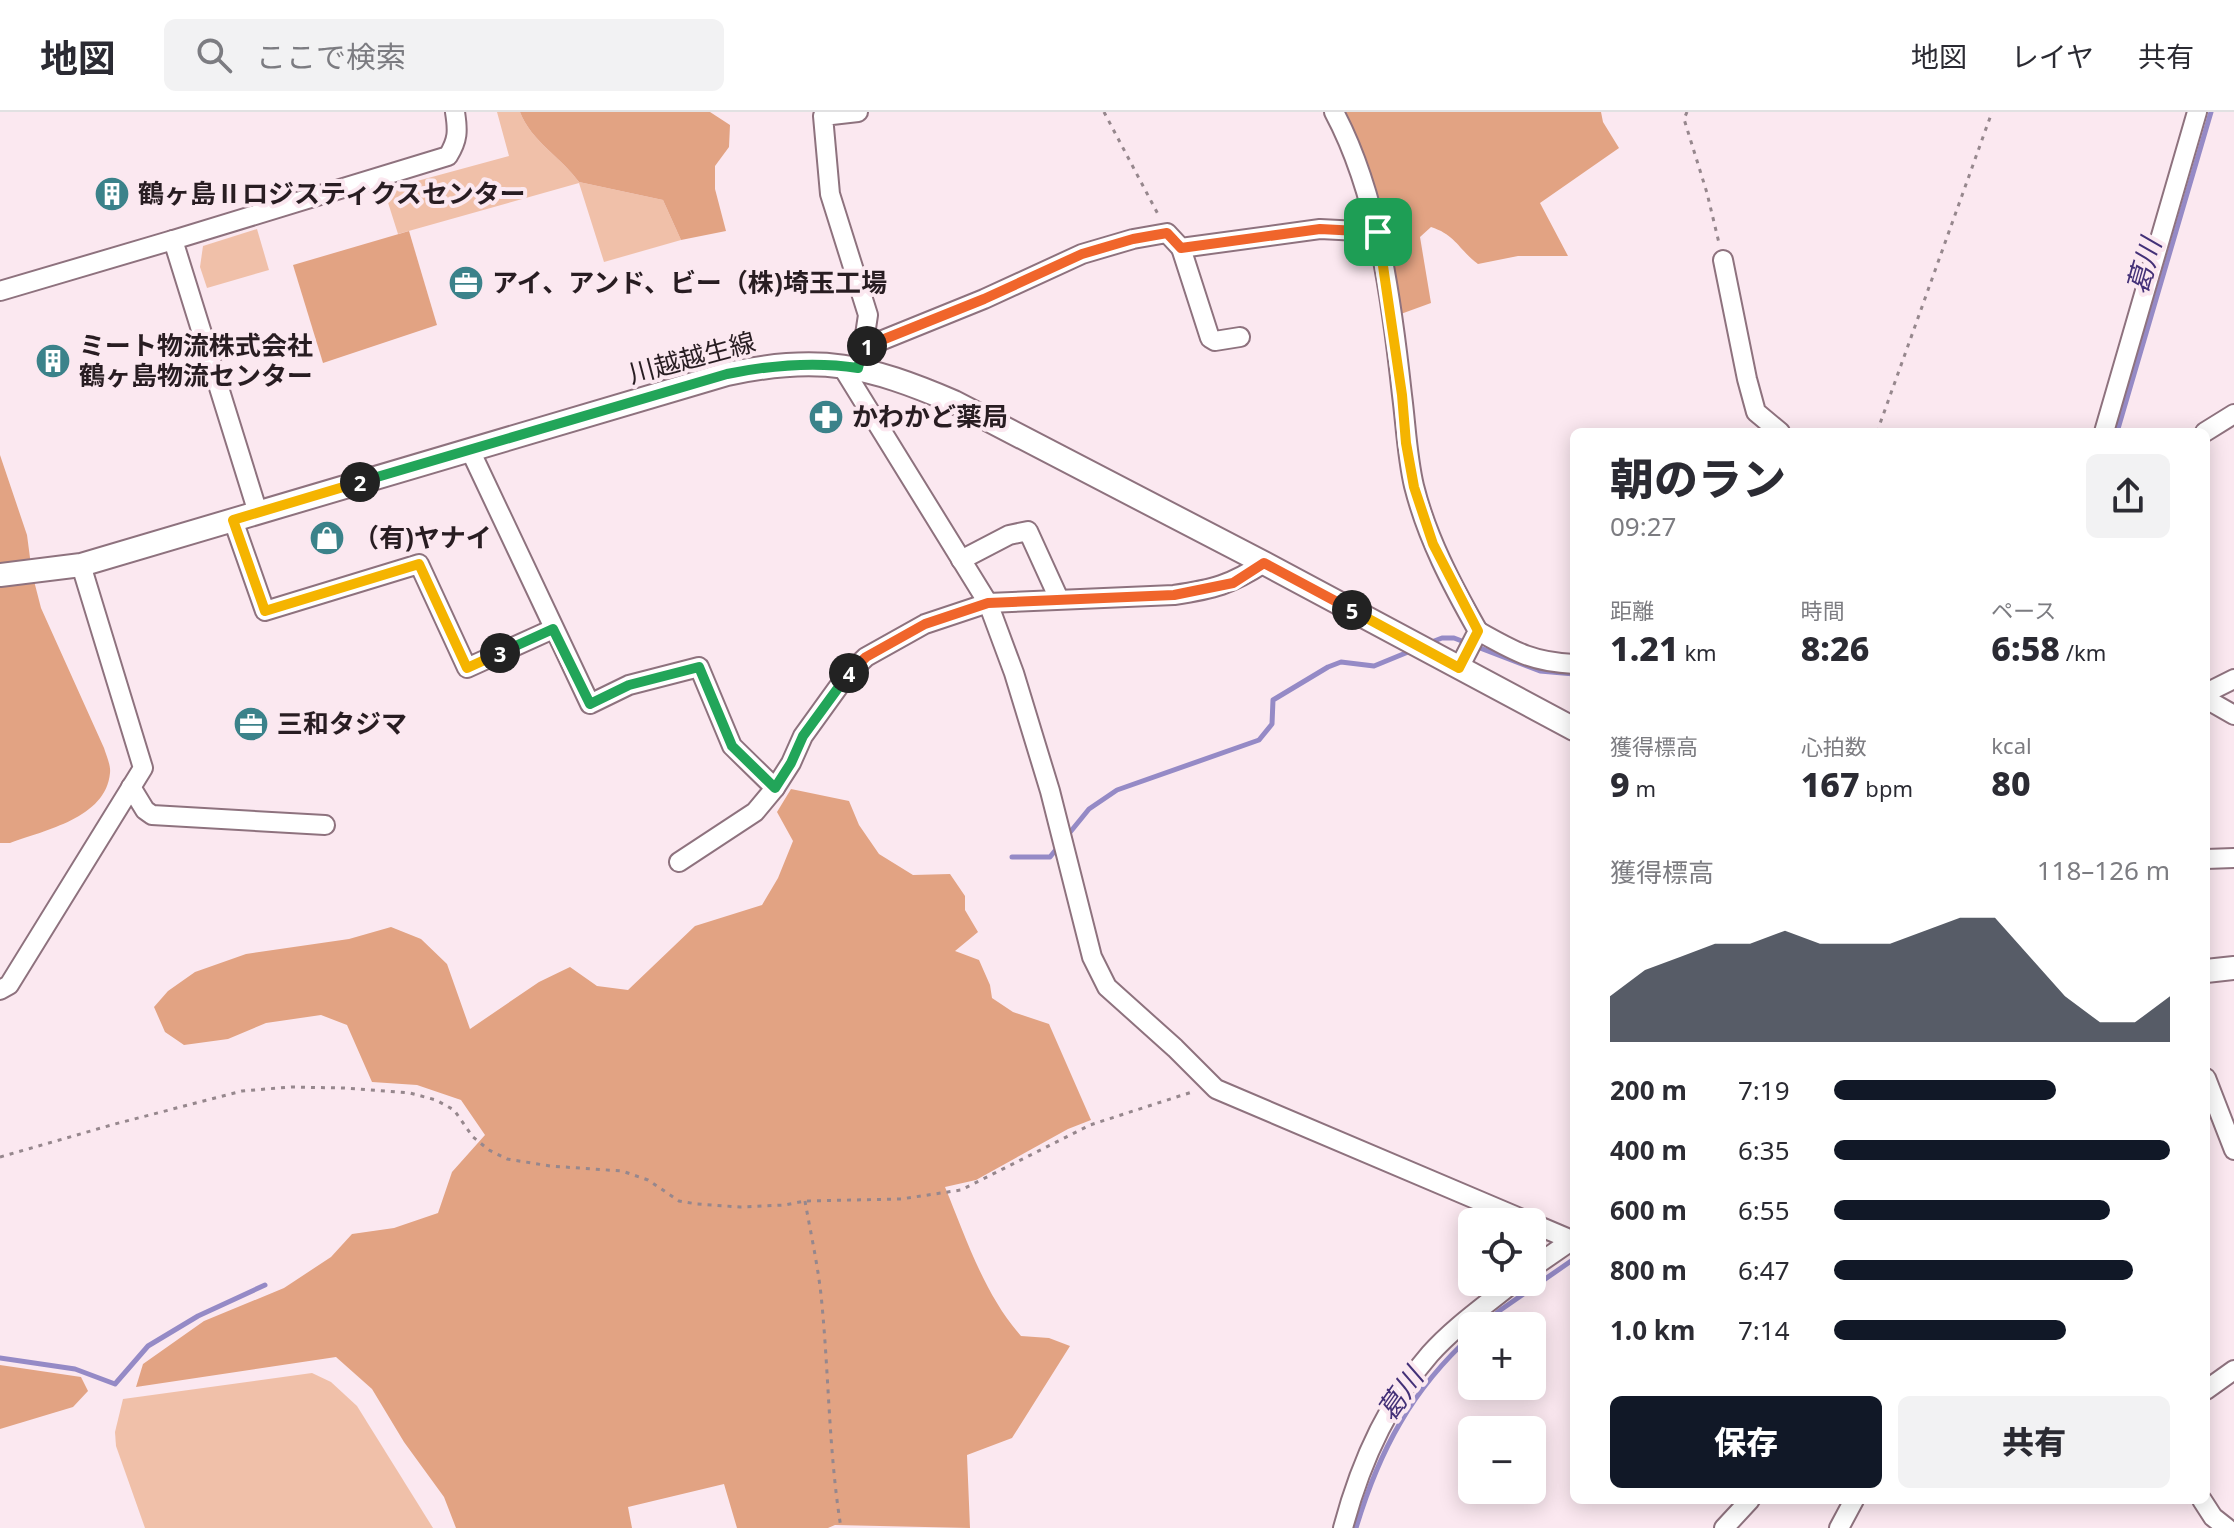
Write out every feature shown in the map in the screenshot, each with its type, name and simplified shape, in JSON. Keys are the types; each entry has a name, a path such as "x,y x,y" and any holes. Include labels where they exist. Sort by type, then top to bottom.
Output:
{"main road":[{"name":"川越越生線","path":"0,575 81,565 727,374 764,366 854,360 954,402 1570,727"},
{"path":"2210,971 2234,968"}],"street":[{"path":"0,291 448,156 456,143 458,131 455,112"},
{"path":"858,112 823,114 830,194 868,315 854,360 961,560 988,603 1014,673 1050,791 1092,957 1107,987 1216,1089 1570,1239"},
{"path":"1334,112 1359,170 1378,232 1406,443 1414,487 1433,544 1478,631 1525,657 1570,664"},
{"path":"2105,428 2197,112"},
{"path":"1181,248 1320,229 1378,232"},
{"path":"854,360 1082,254 1167,233 1181,248 1210,338 1215,341 1240,337"},
{"path":"173,240 258,513"},
{"path":"1723,260 1756,412 1775,428"},
{"path":"2210,429 2234,414"},
{"path":"470,450 590,704 629,685 699,667 732,746 775,788"},
{"path":"233,520 265,611 419,564 467,668 553,629"},
{"path":"961,560 1009,535 1028,531 1059,599"},
{"path":"679,862 755,812 775,788 803,736 847,675 866,657 925,624 988,603 1174,595 1199,591 1233,583 1264,563"},
{"path":"0,990 9,985 143,768 81,565"},
{"path":"1459,668 1478,631"},
{"path":"2210,691 2234,679"},
{"path":"2210,701 2234,715"},
{"path":"131,787 145,810 152,815 325,825"},
{"path":"2210,859 2234,858"},
{"path":"2210,1088 2234,1150"},
{"path":"1546,1258 1570,1242"},
{"path":"1343,1528 1351,1498 1386,1414 1431,1353 1498,1296"},
{"path":"2210,1387 2234,1370"},
{"path":"1724,1528 1746,1504"},
{"path":"1839,1528 1850,1504"},
{"path":"2204,1504 2215,1524"}],"path":[{"path":"1104,112 1167,233"},
{"path":"1687,112 1684,119 1707,193 1723,260"},
{"path":"1878,428 1992,112"},
{"path":"0,1157 242,1091 291,1087 344,1088 410,1093 436,1100 454,1110 473,1137 507,1159 550,1166 622,1171 648,1180 679,1201 740,1207 805,1201 901,1199 961,1190 1090,1125 1188,1092 1216,1089"},
{"path":"805,1201 822,1301 832,1419 833,1479 841,1528"}],"shaded area":[{"path":"497,112 520,112 531,132 579,182 663,200 681,240 604,262 579,183 398,234 384,190 509,156"},
{"path":"520,112 710,112 730,125 729,147 715,166 715,189 726,231 681,240 663,200 579,182 531,132"},
{"path":"1346,112 1601,112 1603,122 1619,148 1540,203 1568,256 1518,256 1478,264 1452,238 1431,227 1420,237 1431,303 1398,315 1384,228"},
{"path":"257,229 269,270 207,288 200,267 203,246"},
{"path":"409,231 437,325 323,363 293,265"},
{"path":"0,455 27,535 41,608 104,748 110,770 106,788 98,801 86,811 56,827 10,843 0,843"},
{"path":"791,789 849,801 859,825 879,854 913,875 950,874 965,896 965,910 978,932 955,951 979,960 992,998 1013,1012 1049,1024 1091,1120 1068,1129 976,1180 945,1187 977,1265 1008,1320 1021,1336 1049,1338 1070,1346 1012,1438 967,1455 970,1528 835,1525 828,1528 737,1528 724,1484 628,1507 632,1528 456,1528 444,1497 404,1442 372,1389 336,1357 136,1387 143,1364 204,1321 284,1288 331,1257 352,1234 394,1228 438,1213 452,1172 485,1135 461,1100 417,1085 372,1082 347,1025 321,1015 266,1023 228,1039 184,1045 165,1032 154,1007 168,991 195,972 246,954 349,939 391,927 421,939 447,964 470,1029 539,982 570,967 597,986 628,990 695,926 762,905 778,878 793,841 777,812"},
{"path":"0,1365 81,1377 88,1391 73,1407 0,1429"},
{"path":"312,1373 331,1382 357,1406 433,1528 145,1528 116,1446 115,1432 123,1399"}],"waterway":[{"name":"葛川","path":"2118,428 2211,112"},
{"path":"1429,643 1454,638 1540,671 1570,674"},
{"path":"1067,836 1089,809 1117,790 1259,740 1272,724 1273,700 1328,667 1341,662 1374,666 1413,650"},
{"path":"1012,857 1050,857 1058,847"},
{"name":"葛川","path":"1498,1312 1570,1262"},
{"path":"0,1358 75,1369 115,1384 148,1346 198,1316 265,1285"},
{"name":"葛川","path":"1356,1528 1375,1473 1400,1423 1432,1377 1458,1349"}],"place":[{"name":"鶴ヶ島Ⅱロジスティクスセンター","path":"112,194"},
{"name":"アイ、アンド、ビー（株)埼玉工場","path":"466,283"},
{"name":"ミート物流株式会社 鶴ヶ島物流センター","path":"53,361"},
{"name":"かわかど薬局","path":"826,417"},
{"name":"（有)ヤナイ","path":"327,538"},
{"name":"三和タジマ","path":"251,724"}],"route":[{"path":"1320,229 1378,232 1414,487 1433,544 1478,631 1459,668 1264,563 1233,583 1174,595 988,603 925,624 866,657 847,675 803,736 775,788 732,746 699,667 629,685 590,704 553,629 467,668 419,564 265,611 233,520 727,374 764,366 796,364 858,368 863,348 1010,288 1082,254 1133,239 1167,233 1181,248 1320,229"}]}
